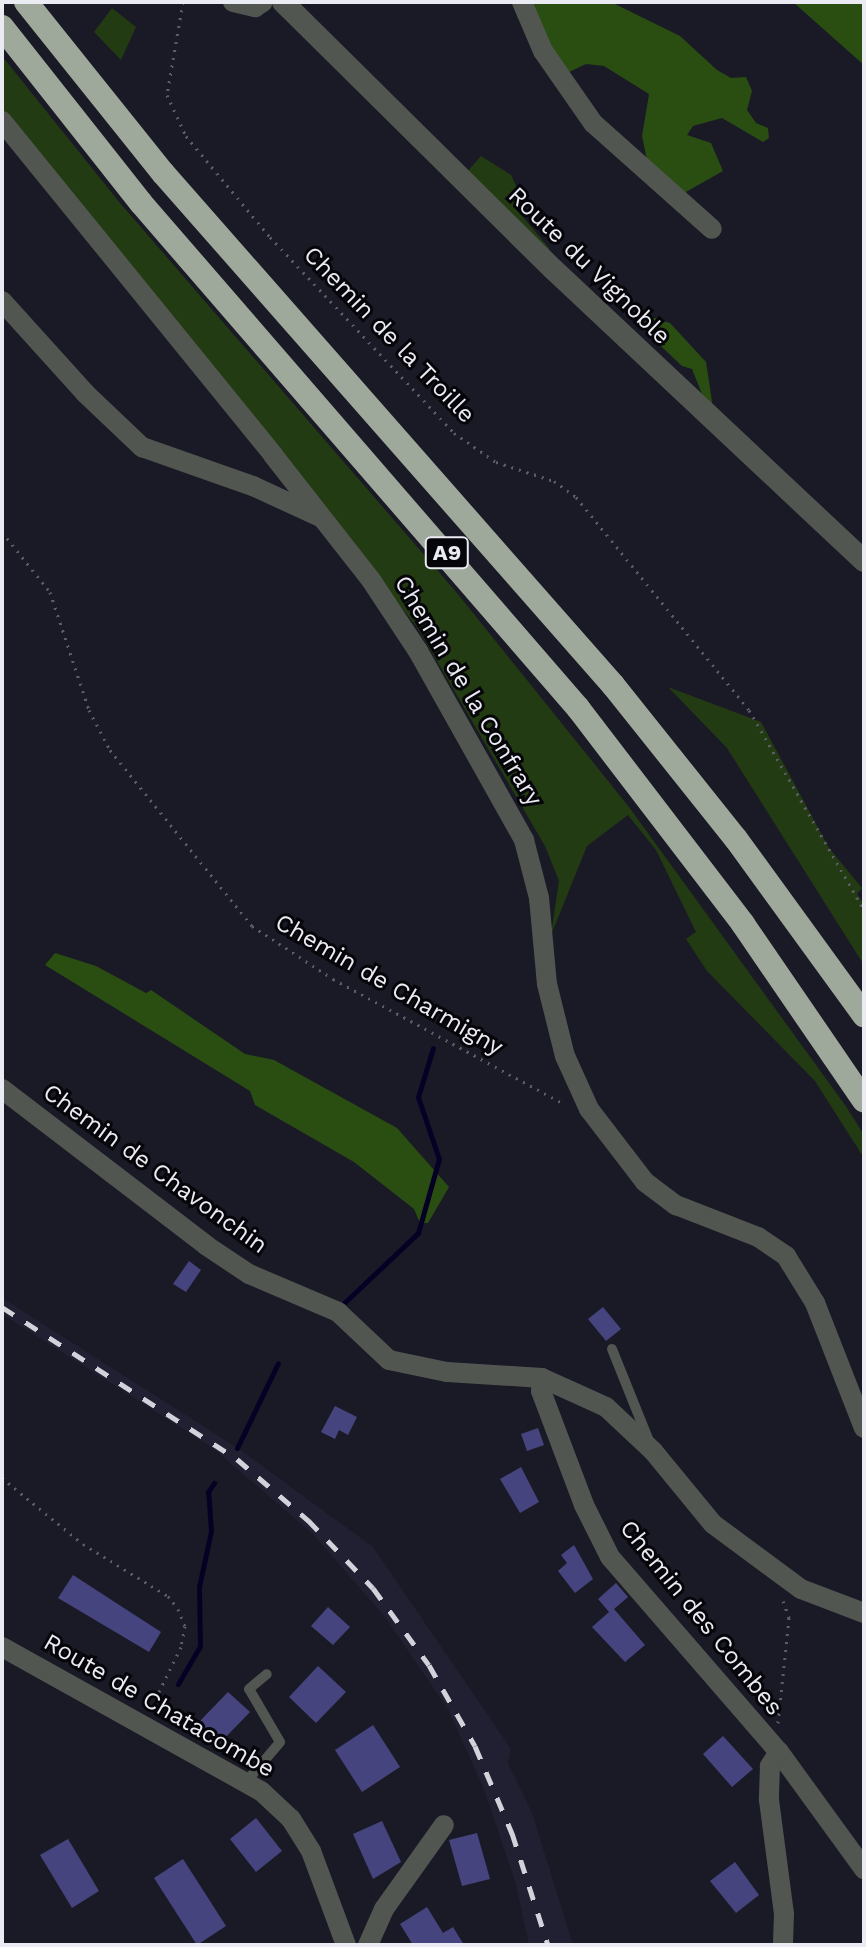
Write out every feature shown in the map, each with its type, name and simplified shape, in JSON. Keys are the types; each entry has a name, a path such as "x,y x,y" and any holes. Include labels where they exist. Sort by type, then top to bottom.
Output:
{"highway":[{"name":"A9","path":"26,2 163,173 613,685 736,839 864,1015"},
{"name":"A9","path":"2,27 141,203 587,720 743,924 864,1101"}],"street":[{"path":"233,2 255,7 263,2"},
{"path":"522,2 543,51 593,123 712,229"},
{"name":"Route du Vignoble","path":"285,3 553,269 864,561"},
{"name":"Chemin de la Confrary","path":"2,121 320,517 418,651 510,807 539,898 547,984 565,1056 589,1109 645,1182 676,1205 758,1237 786,1256 815,1303 864,1428"},
{"path":"2,301 85,393 142,447 253,486 320,517"},
{"name":"Chemin de Chavonchin","path":"2,1089 207,1246 249,1274 338,1312 389,1360 447,1372 542,1378"},
{"path":"542,1378 606,1407 653,1451 713,1524 801,1589 864,1613"},
{"name":"Chemin des Combes","path":"542,1378 541,1391 584,1505 610,1557 778,1742 864,1869"},
{"name":"Route de Chatacombe","path":"2,1647 246,1782 291,1819 311,1851 346,1945"},
{"path":"778,1742 770,1766 769,1800 784,1914 783,1945"},
{"path":"368,1945 384,1909 444,1825"}],"lane":[{"path":"612,1349 653,1451"},
{"path":"246,1782 280,1742 249,1689 267,1674"}],"path":[{"name":"Chemin de la Troille","path":"183,2 167,95 186,136 270,237 454,433 496,462 554,481 576,497 749,710 864,910"},
{"name":"Chemin de Charmigny","path":"2,532 50,592 89,710 110,750 252,926 333,979 562,1104 589,1109"},
{"path":"2,1478 83,1544 168,1596 178,1609 185,1626 181,1647 143,1726"},
{"path":"778,1742 789,1609 781,1599"}],"shaded area":[{"path":"2,1298 239,1449 373,1547 511,1749 508,1763 532,1813 573,1945 529,1945 516,1884 484,1789 448,1709 385,1617 313,1534 213,1448 2,1314"}],"green space":[{"path":"536,2 611,2 680,36 717,70 731,78 746,77 752,91 747,110 756,123 768,128 769,138 763,142 722,118 693,126 687,135 711,143 723,171 684,193 647,160 642,136 649,94 604,66 586,64 565,74 527,6"},
{"path":"793,2 864,2 864,65 838,42"},
{"path":"112,8 136,27 121,60 94,32"},
{"path":"2,56 120,203 457,593 629,807 845,1105 864,1135 864,1158 815,1081 707,971 686,939 696,932 656,850 628,815 587,846 551,935 559,881 545,846 417,627 2,113"},
{"path":"481,156 511,175 518,190 516,209 549,248 549,258 467,172"},
{"path":"645,315 670,323 706,362 713,408 704,399 692,369 682,366 644,330"},
{"path":"668,687 761,722 829,848 862,888 857,894 864,904 864,965 727,748"},
{"path":"55,953 96,966 146,993 151,990 245,1054 274,1060 397,1128 449,1187 428,1223 420,1223 414,1209 354,1162 255,1105 250,1091 45,965"}],"building":[{"path":"189,1261 201,1270 186,1292 173,1284"},
{"path":"603,1307 621,1329 606,1341 588,1319"},
{"path":"335,1406 357,1417 348,1435 339,1430 335,1439 321,1432"},
{"path":"538,1428 544,1445 527,1451 521,1434"},
{"path":"521,1467 539,1502 520,1513 500,1479"},
{"path":"574,1545 593,1579 575,1593 558,1571 567,1563 561,1555"},
{"path":"73,1575 161,1632 149,1652 58,1598"},
{"path":"616,1583 628,1597 614,1609 645,1645 625,1662 592,1627 609,1612 598,1599"},
{"path":"328,1607 350,1627 333,1645 311,1626"},
{"path":"318,1666 346,1692 316,1723 289,1697"},
{"path":"228,1692 250,1712 220,1743 199,1722"},
{"path":"373,1725 400,1767 362,1792 335,1750"},
{"path":"723,1736 753,1769 732,1787 703,1754"},
{"path":"256,1818 282,1851 256,1872 230,1839"},
{"path":"382,1821 401,1862 373,1879 353,1834"},
{"path":"477,1833 490,1879 462,1886 449,1840"},
{"path":"68,1839 99,1891 72,1908 40,1855"},
{"path":"183,1859 226,1926 197,1945 154,1878"},
{"path":"735,1862 759,1895 736,1913 710,1881"},
{"path":"427,1907 443,1933 453,1927 464,1945 413,1945 400,1924"}],"waterway":[{"path":"344,1303 418,1233 439,1159 418,1097 433,1048"},
{"path":"237,1448 278,1363"},
{"path":"178,1684 200,1646 199,1587 211,1531 208,1492 214,1483"}],"railway":[{"path":"2,1307 237,1459 308,1520 373,1588 429,1665 475,1746 512,1833 548,1945"}]}
